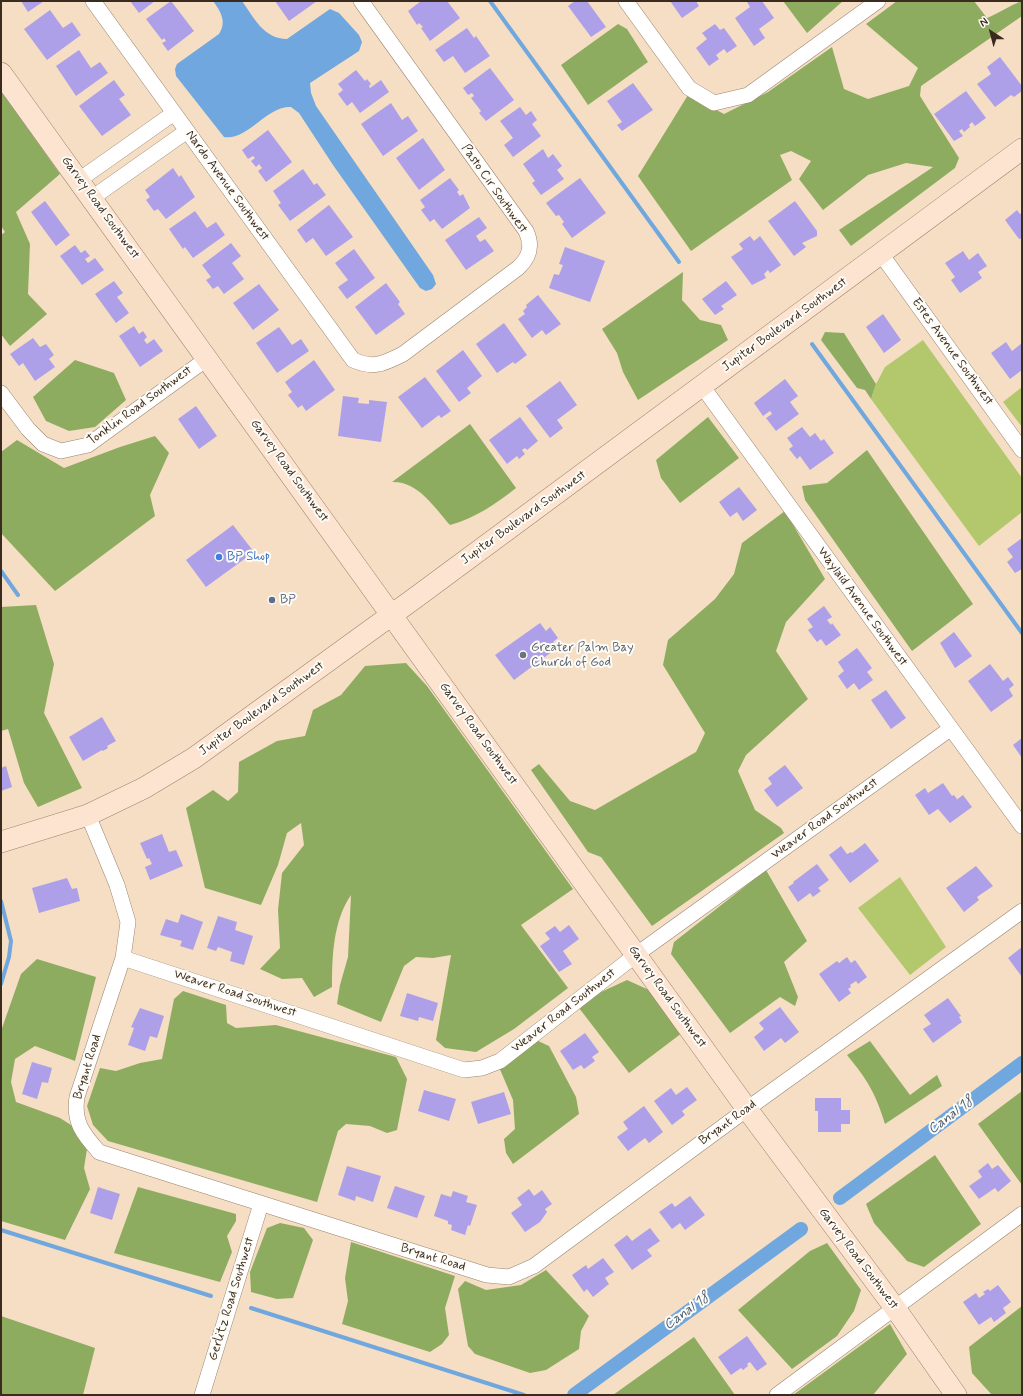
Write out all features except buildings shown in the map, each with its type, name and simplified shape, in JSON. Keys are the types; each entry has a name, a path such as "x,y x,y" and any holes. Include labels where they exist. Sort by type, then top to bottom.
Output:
{"street":[{"name":"Nardo Avenue Southwest","path":"93,1 352,360 366,366"},
{"name":"Pasto Cir Southwest","path":"361,1 526,231 530,245 526,260 518,268 403,354 384,364 366,366"},
{"path":"626,1 689,88 714,103 748,95 868,4"},
{"name":"Garvey Road Southwest","path":"1,73 208,358 747,1109 895,1308 956,1395"},
{"path":"79,180 174,113"},
{"path":"92,198 187,131"},
{"name":"Jupiter Boulevard Southwest","path":"1,842 88,815 144,788 194,758 702,386 1022,149"},
{"name":"Estes Avenue Southwest","path":"881,254 1022,450"},
{"name":"Tonklin Road Southwest","path":"1,392 28,429 43,444 61,451 88,445 208,358"},
{"name":"Waylaid Avenue Southwest","path":"702,386 1022,826"},
{"name":"Weaver Road Southwest","path":"123,958 464,1070 482,1068 500,1061 637,954 950,729"},
{"name":"Bryant Road","path":"88,815 117,885 128,922 123,958 77,1097 75,1112 83,1134 99,1152 487,1275 509,1277 534,1266 747,1109 1022,912"},
{"name":"Gerlitz Road Southwest","path":"202,1395 261,1204"},
{"path":"777,1395 1022,1214"}],"green space":[{"path":"783,1 843,1 807,33"},
{"path":"897,1 974,1 987,18 1022,1 1022,16 921,86 920,96 959,158 955,168 851,246 839,230 933,167 906,163 868,175 823,210 799,179 811,161 791,151 780,155 792,180 691,251 638,176 688,95 724,114 768,92 832,47 844,89 868,99 909,86 918,68 866,24"},
{"path":"618,24 627,29 648,62 588,105 561,65"},
{"path":"1,91 60,174 16,212 30,244 28,294 47,314 10,346 1,334 1,235 5,232 1,226"},
{"path":"683,272 682,300 700,320 721,325 728,340 638,400 623,372 617,353 602,329"},
{"path":"825,332 844,333 876,384 871,399 865,390 857,388 821,340"},
{"path":"923,340 1022,478 1022,512 979,546 871,399 876,384 885,367"},
{"path":"75,360 114,373 126,400 95,427 69,431 46,421 33,397"},
{"path":"1022,387 1022,427 1003,402"},
{"path":"708,417 739,458 680,503 661,478 656,460"},
{"path":"470,424 516,488 485,510 468,519 450,525 418,490 401,483 392,482"},
{"path":"155,436 169,453 150,495 155,516 55,591 1,533 1,452 17,440 64,468 120,447"},
{"path":"867,450 973,604 912,651 805,500 802,486 827,483"},
{"path":"785,511 825,579 786,622 776,651 808,699 746,755 738,771 755,810 781,828 784,833 652,926 601,857 588,852 531,770 539,764 570,801 595,810 696,752 705,733 663,665 668,640 715,599 734,574 742,543"},
{"path":"36,605 54,664 44,713 82,788 38,807 24,783 8,729 1,731 1,607"},
{"path":"406,663 427,686 573,889 521,925 568,988 514,1029 476,1052 445,1048 436,1040 451,955 433,958 416,957 404,966 381,1022 337,1004 340,985 348,957 351,895 340,916 337,928 333,952 332,987 314,997 302,978 282,979 260,969 280,948 278,910 282,873 304,845 301,823 287,833 278,865 261,905 205,888 186,808 213,790 228,801 238,792 239,762 277,741 305,736 313,710 341,695 365,666"},
{"path":"766,870 807,941 784,962 798,997 795,1006 780,997 730,1033 671,954 674,942"},
{"path":"900,877 946,947 910,975 858,908"},
{"path":"37,959 96,977 75,1061 35,1046 15,1059 11,1082 16,1102 60,1118 71,1125 87,1149 84,1168 90,1189 65,1240 1,1221 1,1031 21,974"},
{"path":"627,980 649,990 682,1033 629,1073 579,1008 601,992"},
{"path":"183,991 226,1005 227,1023 236,1028 276,1025 396,1057 407,1079 397,1130 387,1133 370,1126 346,1124 338,1131 317,1202 108,1141 93,1125 87,1106 100,1068 116,1071 140,1063 162,1059 174,999"},
{"path":"536,1040 549,1046 576,1097 579,1114 513,1164 506,1153 504,1139 515,1129 513,1100 499,1067"},
{"path":"870,1041 910,1095 937,1075 942,1086 885,1124 870,1087 847,1055"},
{"path":"1022,1091 1022,1185 978,1124"},
{"path":"935,1155 981,1224 924,1267 907,1261 874,1223 866,1204"},
{"path":"138,1187 236,1214 236,1221 227,1236 232,1252 220,1282 114,1253"},
{"path":"280,1223 304,1228 313,1240 293,1298 277,1299 251,1292 250,1272 267,1228"},
{"path":"351,1242 455,1276 445,1308 449,1335 442,1344 430,1352 342,1324 348,1301 345,1278"},
{"path":"827,1243 861,1290 854,1311 837,1336 792,1369 738,1310 810,1251"},
{"path":"546,1270 589,1316 581,1331 579,1349 546,1370 530,1373 475,1354 468,1346 458,1289 465,1281 486,1290 521,1285"},
{"path":"1022,1306 1022,1395 992,1395 972,1373 969,1347"},
{"path":"1,1316 95,1348 83,1395 1,1395"},
{"path":"890,1324 907,1354 873,1395 793,1395"},
{"path":"694,1337 735,1395 613,1395"}],"water":[{"path":"213,1 242,1 260,26 272,35 279,38 287,39 330,9 339,13 359,35 362,42 359,51 310,83 311,93 316,106 433,275 436,284 432,289 426,291 420,288 333,165 299,113 291,107 282,108 265,117 241,134 233,137 224,137 176,76 175,69 177,64 219,34 221,30 223,25 222,17"}],"waterway":[{"path":"490,1 679,262"},
{"path":"812,344 1022,633"},
{"path":"1,571 18,595"},
{"path":"1,901 11,941 9,957 1,984"},
{"name":"Canal 18","path":"840,1198 1022,1063"},
{"name":"Canal 18","path":"574,1395 801,1229"},
{"path":"1,1230 211,1296"},
{"path":"251,1308 524,1395"}],"place":[{"name":"BP Shop","path":"219,557"},
{"name":"BP","path":"272,600"},
{"name":"Greater Palm Bay Church of God","path":"523,655"}]}
